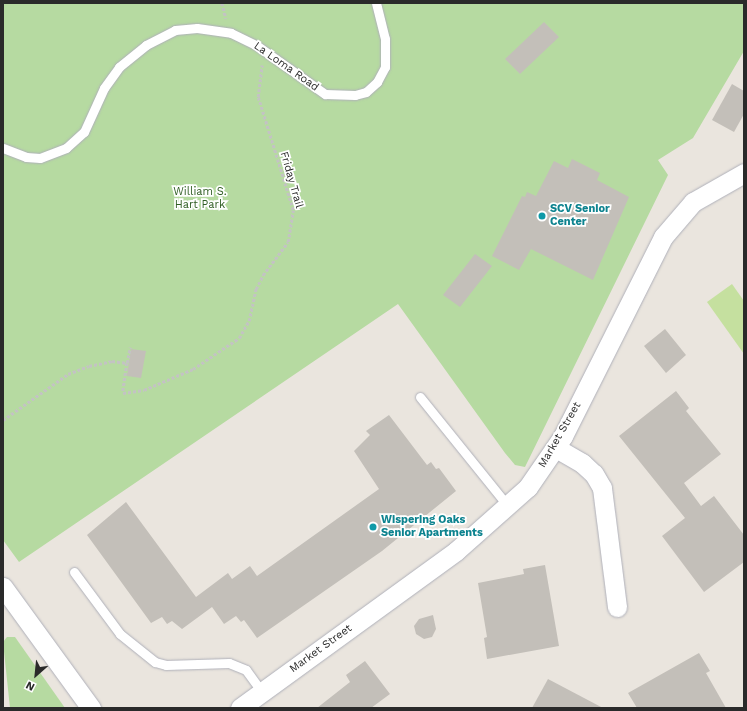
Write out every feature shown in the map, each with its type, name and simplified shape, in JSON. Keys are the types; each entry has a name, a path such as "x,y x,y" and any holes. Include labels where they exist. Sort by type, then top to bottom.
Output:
{"street":[{"name":"Market Street","path":"240,708 456,551 508,506 542,470 556,448 663,237 693,202 744,173"},
{"path":"556,448 582,463 594,474 602,488 617,607"},
{"path":"3,587 91,708"}],"lane":[{"name":"La Loma Road","path":"3,148 26,157 40,158 54,155 76,142 84,132 114,71 136,51 175,30 198,28 228,32 268,54 325,94 355,96 366,92 377,82 385,67 385,38 376,3"},
{"path":"420,397 508,506"},
{"path":"74,572 120,634 155,662 166,665 229,663 246,670 262,692"}],"path":[{"path":"222,3 226,16"},
{"name":"Friday Trail","path":"127,363 123,393 144,390 171,380 209,360 239,338 250,321 256,289 263,275 288,242 293,210 258,96 260,68 268,54"},
{"path":"3,420 68,374 112,361 127,363 130,347"}],"green space":[{"name":"William S. Hart Park","path":"3,3 744,3 744,51 693,138 658,160 668,175 525,467 515,465 505,453 398,304 19,562 3,540"},
{"path":"732,284 744,301 744,354 707,302"},
{"path":"7,637 15,637 65,708 10,708 3,642"}],"building":[{"path":"544,22 559,37 520,74 505,59"},
{"path":"732,84 744,91 744,114 734,132 712,120"},
{"name":"SCV Senior Center","path":"572,159 600,173 597,180 629,197 593,280 531,249 519,270 492,256 522,196 525,197 527,192 536,196 554,161 568,168"},
{"path":"475,254 492,266 460,307 443,295"},
{"path":"665,329 686,355 666,373 644,346"},
{"path":"131,349 146,351 141,378 127,376"},
{"path":"676,391 689,408 686,411 721,454 684,483 701,506 714,496 744,535 744,562 704,592 662,536 685,518 619,436"},
{"name":"Wispering Oaks Senior Apartments","path":"389,415 427,465 431,462 436,469 439,468 456,491 382,551 257,638 244,620 241,622 236,616 224,624 212,607 182,629 172,621 167,624 162,617 151,623 87,535 126,502 196,597 228,573 232,579 250,566 257,576 379,489 354,451 370,435 366,431"},
{"path":"545,565 559,646 487,659 484,638 487,637 478,583 524,574 523,569"},
{"path":"433,615 436,629 432,637 424,639 416,634 414,626 419,619"},
{"path":"699,653 710,671 706,673 726,708 637,708 628,693"},
{"path":"365,661 390,694 371,708 317,708 350,682 346,675"},
{"path":"548,679 603,708 532,708"}],"place":[{"name":"SCV Senior Center","path":"542,216"},
{"name":"Wispering Oaks Senior Apartments","path":"373,527"}]}
